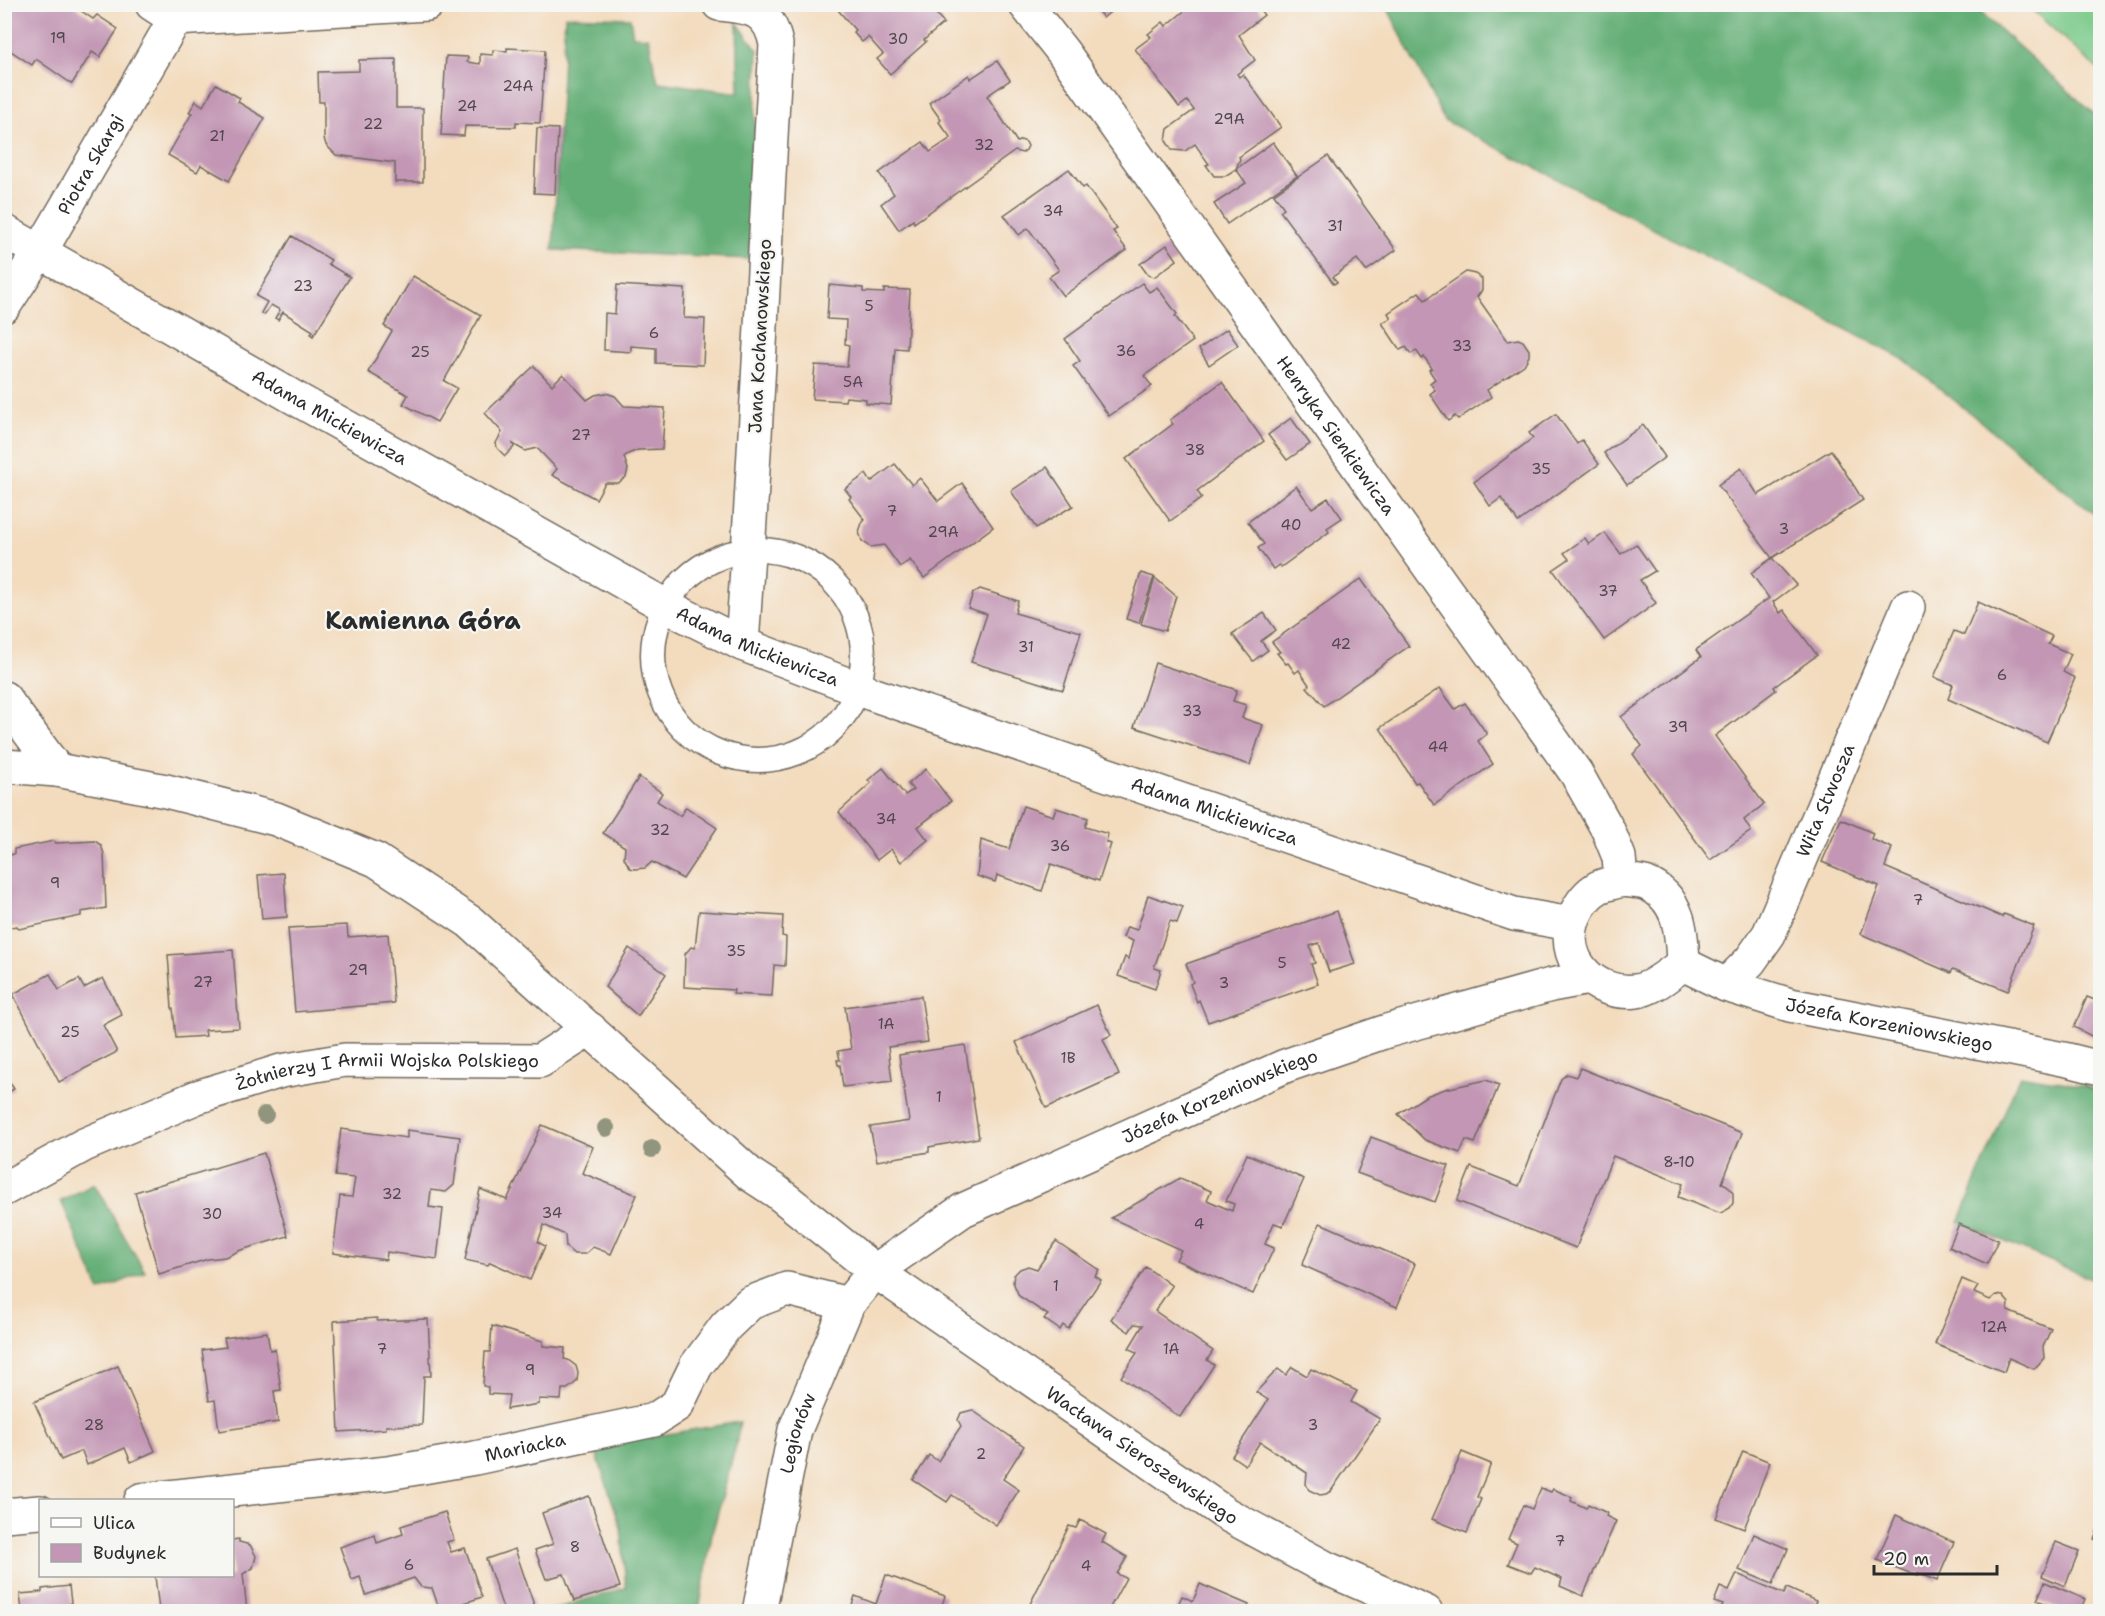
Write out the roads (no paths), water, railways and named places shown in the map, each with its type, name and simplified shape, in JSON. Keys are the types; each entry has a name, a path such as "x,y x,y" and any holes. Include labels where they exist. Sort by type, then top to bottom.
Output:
{"street":[{"path":"163,12 427,4"},
{"name":"Jana Kochanowskiego","path":"719,4 759,12 773,29 776,44 742,644"},
{"name":"Henryka Sienkiewicza","path":"1025,4 1064,52 1576,773 1608,830 1619,857 1621,880"},
{"name":"Piotra Skargi","path":"4,306 40,252 163,12"},
{"name":"Adama Mickiewicza","path":"4,231 664,605 742,644 858,689 1514,914 1571,924"},
{"name":"Wita Stwosza","path":"1726,985 1750,961 1769,934 1908,607"},
{"path":"4,698 57,770"},
{"path":"4,766 57,770 166,791 276,819 376,860 470,922 751,1175 777,1192 874,1271"},
{"path":"1621,880 1644,883 1664,895 1677,914 1682,937 1683,964 1661,980 1638,991 1612,990 1589,978 1579,967 1570,939 1571,924 1581,903 1599,887 1621,880"},
{"name":"Józefa Korzeniowskiego","path":"1683,964 1726,985 1790,1005 2100,1068"},
{"name":"Józefa Korzeniowskiego","path":"874,1271 963,1210 1285,1066 1398,1028 1551,985 1589,978"},
{"name":"Żołnierzy I Armii Wojska Polskiego","path":"4,1189 84,1144 197,1097 281,1071 345,1060 540,1061 590,1029"},
{"name":"Legionów","path":"759,1611 795,1430 848,1304 874,1271"},
{"name":"Wacława Sieroszewskiego","path":"874,1271 1226,1514 1326,1568 1426,1611"},
{"name":"Mariacka","path":"150,1499 388,1473 475,1458 654,1420 677,1405 696,1366 726,1326 750,1303 787,1289 848,1304"},
{"path":"4,1515 39,1512"}],"lane":[{"path":"749,550 770,550 790,554 810,563 827,575 841,590 852,608 860,627 863,648 858,689 846,713 835,727 822,739 807,748 773,760 749,760 726,756 704,747 685,733 670,715 659,693 653,670 652,647 656,624 664,605 677,586 708,561 749,550"}],"district":[{"name":"Kamienna Góra","path":"423,621"}]}
